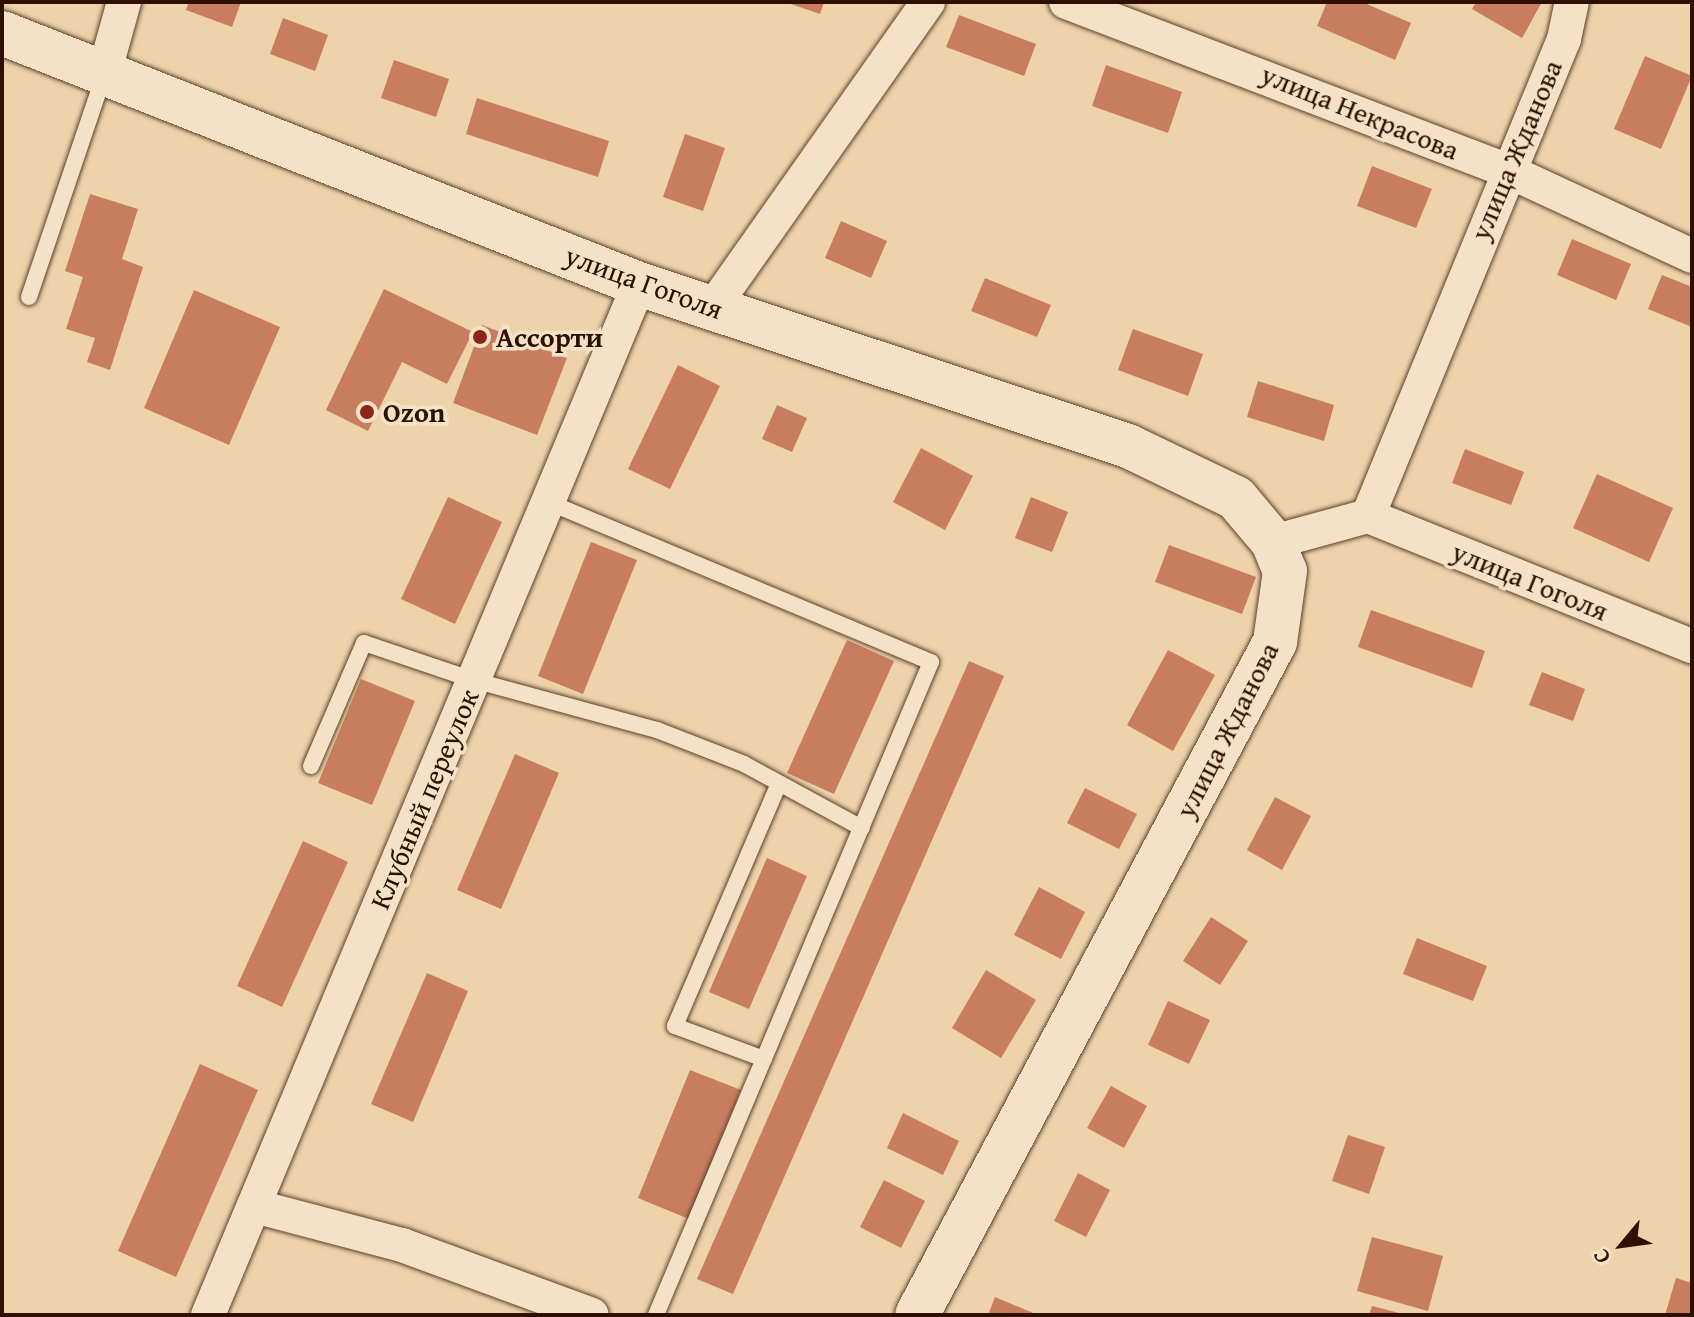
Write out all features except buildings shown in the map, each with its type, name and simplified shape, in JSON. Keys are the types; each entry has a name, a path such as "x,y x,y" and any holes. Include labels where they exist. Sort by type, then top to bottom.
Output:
{"main road":[{"name":"улица Гоголя","path":"2,33 105,70 639,284 1128,446 1236,498 1273,542"},
{"name":"улица Жданова","path":"917,1315 1275,642 1285,571 1273,542"}],"street":[{"path":"105,70 124,2"},
{"path":"713,307 884,59 928,2"},
{"name":"улица Некрасова","path":"1066,2 1506,170 1692,256"},
{"name":"улица Жданова","path":"1368,516 1506,170 1564,39 1572,2"},
{"name":"Клубный переулок","path":"208,1315 639,284"},
{"path":"1273,542 1368,516"},
{"name":"улица Гоголя","path":"1368,516 1692,646"},
{"path":"254,1206 402,1245 592,1315"}],"lane":[{"path":"29,297 105,70"},
{"path":"548,502 931,662 656,1315"},
{"path":"311,766 364,643 473,680 657,730 779,783 862,828"},
{"path":"764,1059 675,1026 779,783"}],"place":[{"name":"Ассорти","path":"480,337"},
{"name":"Ozon","path":"367,412"}]}
